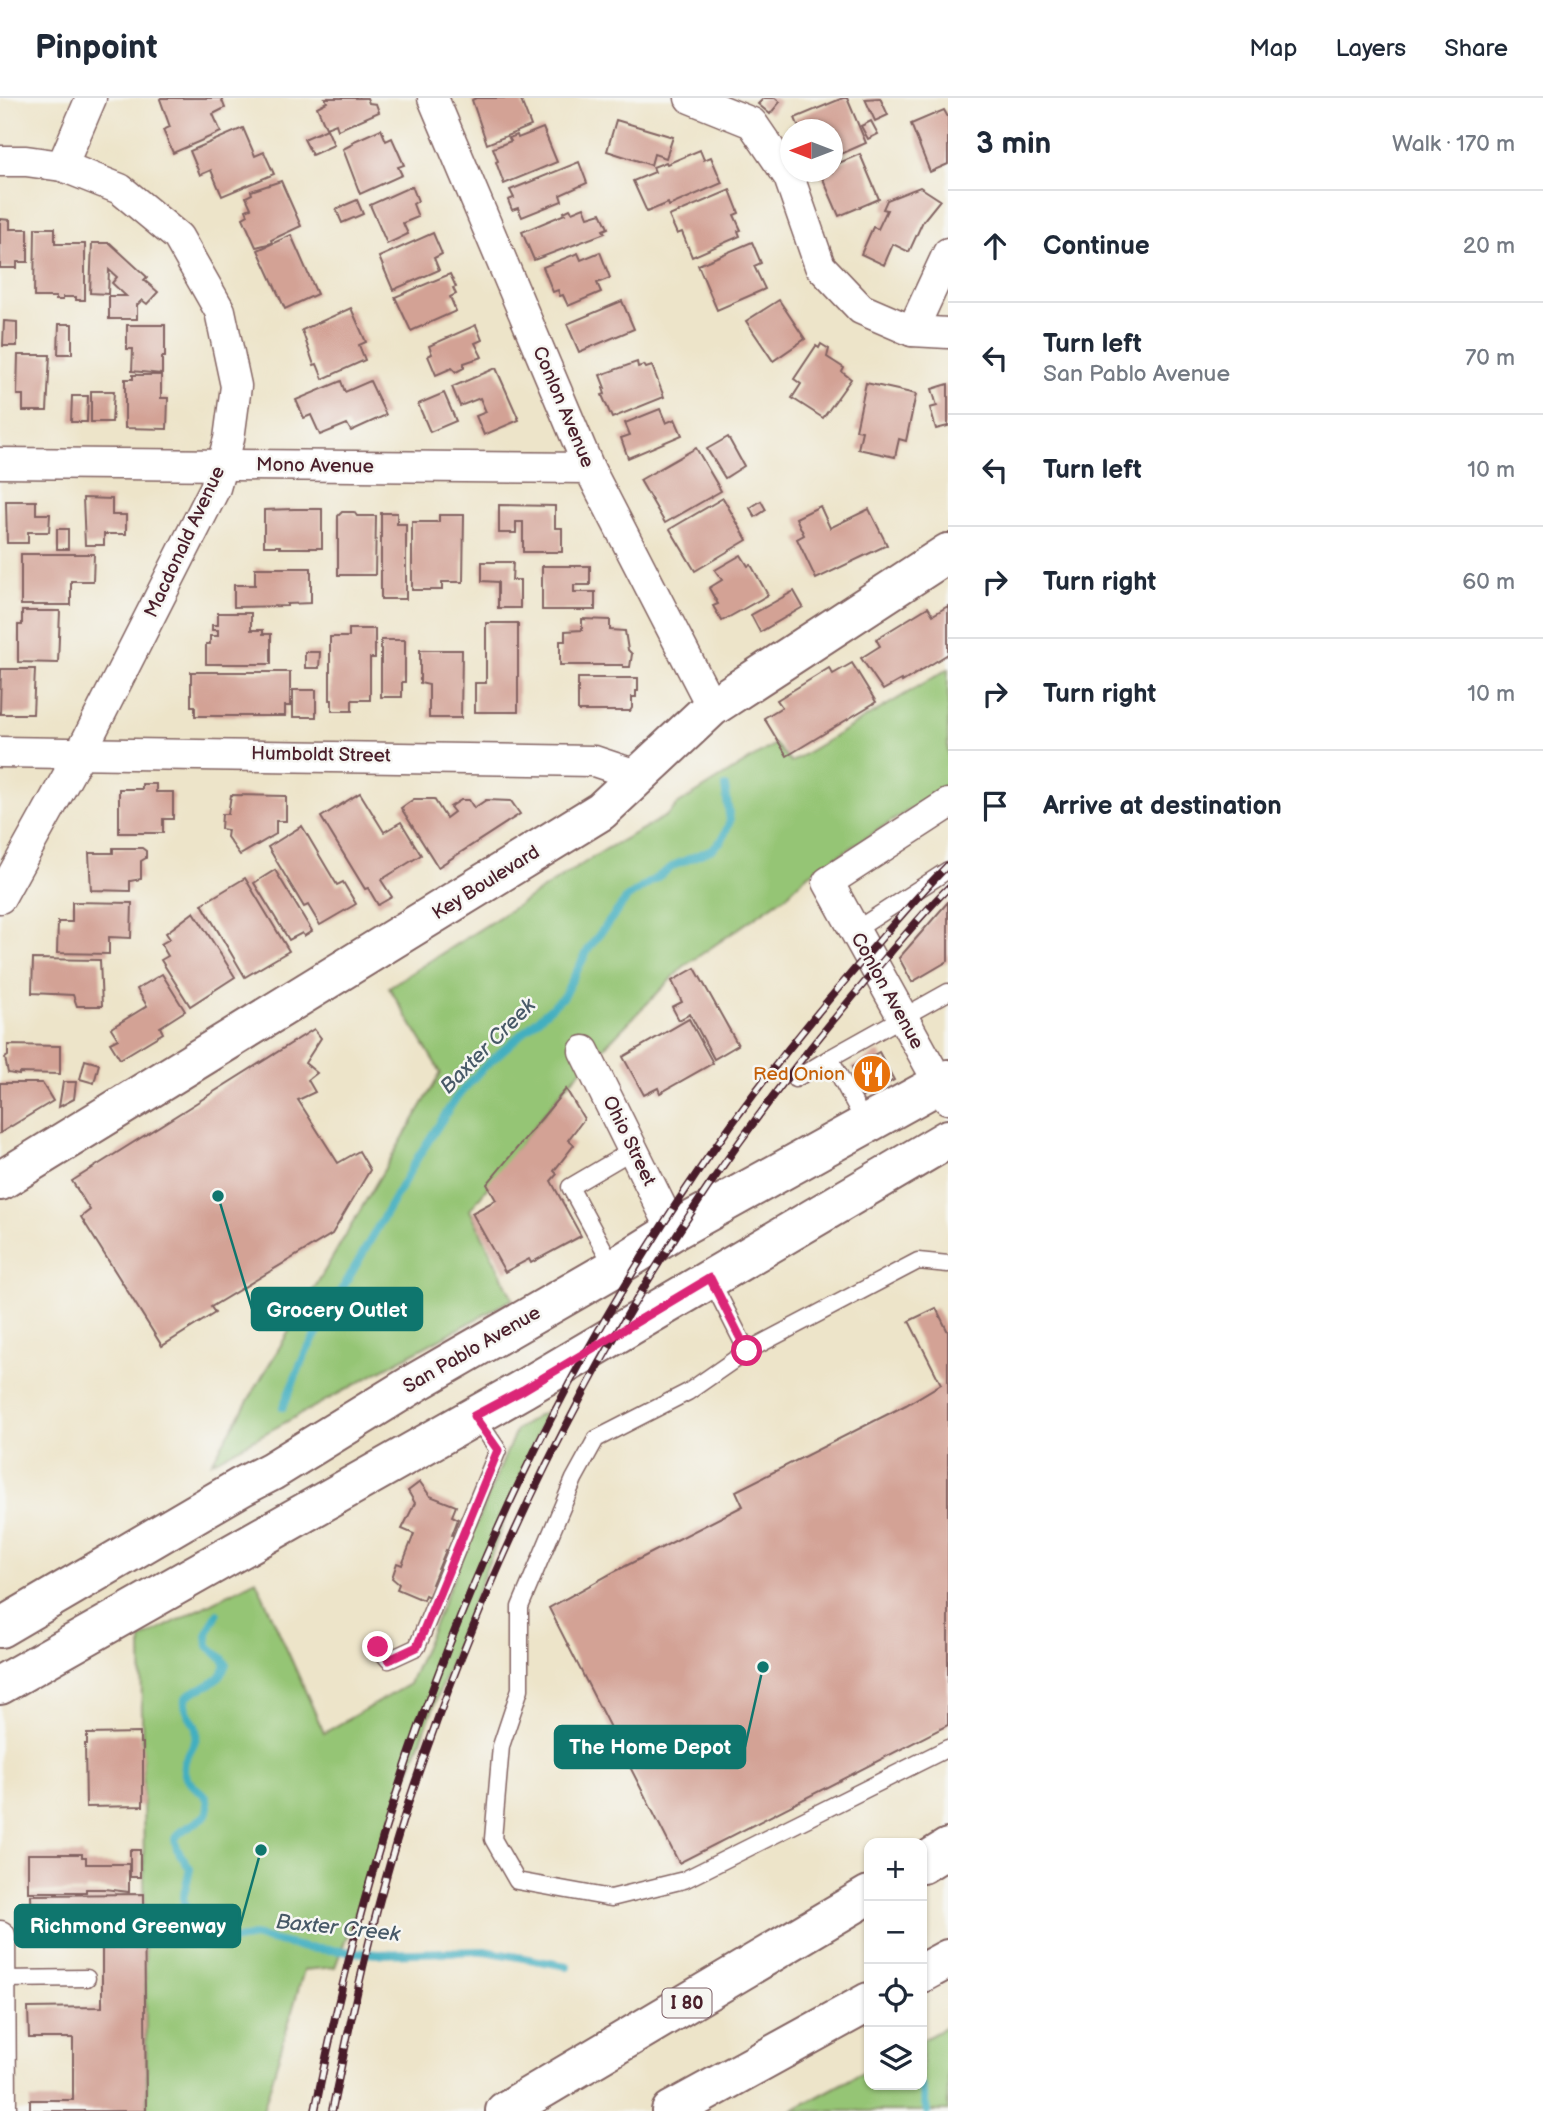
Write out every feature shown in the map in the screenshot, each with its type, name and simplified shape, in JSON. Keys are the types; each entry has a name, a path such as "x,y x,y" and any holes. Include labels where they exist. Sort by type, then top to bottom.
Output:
{"main road":[{"name":"Key Boulevard","path":"0,1181 601,811 712,707 948,553"},
{"name":"San Pablo Avenue","path":"0,1628 272,1471 418,1381 673,1231 866,1125 945,1087"},
{"path":"0,1685 523,1390 948,1139"},
{"path":"927,1861 948,1848"},
{"name":"I 80","path":"505,2111 864,1898"},
{"path":"927,1970 948,1959"},
{"path":"671,2111 864,2005"}],"street":[{"path":"62,166 92,98"},
{"name":"Conlon Avenue","path":"433,98 589,468 712,707"},
{"path":"690,98 751,123 789,177 820,266 861,309 912,331 948,332"},
{"name":"Macdonald Avenue","path":"0,161 26,160 62,166 120,189 178,237 220,311 236,386 229,439 215,488 81,752 0,898"},
{"path":"912,331 948,253"},
{"name":"Mono Avenue","path":"0,463 589,468"},
{"name":"Humboldt Street","path":"0,752 594,761 639,776"},
{"name":"Conlon Avenue","path":"945,1087 902,1017 828,882 948,804"},
{"name":"Ohio Street","path":"584,1051 673,1231"},
{"path":"0,1936 2,2111"}],"lane":[{"path":"854,931 948,870"},
{"path":"795,1079 948,992"},
{"path":"830,1058 866,1125"},
{"path":"614,1268 570,1187 633,1150"},
{"path":"948,1264 918,1261 747,1351 688,1392 596,1439 574,1479 520,1607 520,1689 501,1746 493,1839 517,1881 611,1898 684,1880 948,1748"},
{"path":"710,1278 747,1351"},
{"path":"378,1647 389,1660 417,1647 498,1450 474,1416"},
{"path":"1,1974 87,1978"}],"green space":[{"path":"948,669 948,785 805,877 787,895 683,967 565,1087 470,1210 513,1299 212,1462 441,1073 389,987 606,849 668,815 677,805 775,744 791,762"},
{"path":"546,1411 335,1967 304,1970 263,2111 147,2111 141,1639 256,1580 324,1733 409,1684 516,1430"},
{"path":"948,2026 948,2111 791,2111 864,2072 864,2090 927,2090 927,2037"}],"building":[{"path":"161,98 221,98 225,108 213,114 221,132 173,153 163,130 170,127"},
{"path":"325,98 367,98 369,103 376,104 379,112 338,130 336,124 326,128 317,107 327,102"},
{"path":"520,98 531,126 487,144 472,100"},
{"path":"764,98 775,98 780,102 770,114 758,104"},
{"path":"847,98 866,143 843,153 843,119 795,118"},
{"path":"880,98 888,115 875,121 865,99"},
{"path":"944,110 948,117 948,164 930,172 911,124"},
{"path":"616,120 673,137 666,158 654,154 651,165 607,151"},
{"path":"871,121 878,134 868,139 861,126"},
{"path":"243,128 255,156 264,152 274,174 222,196 211,170 200,175 190,151"},
{"path":"543,128 557,162 504,184 493,148 511,141 509,138 517,135 518,138"},
{"path":"327,129 334,145 312,155 304,139"},
{"path":"381,129 386,141 392,138 404,165 398,167 402,175 360,194 343,149"},
{"path":"700,150 704,160 711,157 722,183 669,206 668,203 647,212 633,181 655,172 653,167"},
{"path":"860,154 879,199 839,216 824,182 843,182 843,161"},
{"path":"579,162 587,183 560,195 562,201 522,217 518,208 512,210 508,200 514,198 510,190"},
{"path":"281,181 301,226 271,240 272,243 256,247 243,218 248,215 246,210 251,208 246,197 252,194 251,191"},
{"path":"412,186 418,201 413,204 418,217 403,223 408,234 387,244 370,205"},
{"path":"920,187 940,200 923,221 909,252 893,244 884,265 861,254 873,227 878,229 887,210 883,209 887,200"},
{"path":"730,190 739,213 734,215 741,230 738,231 740,236 692,257 682,232 677,234 669,216"},
{"path":"357,200 363,214 342,223 336,209"},
{"path":"584,207 588,217 601,213 608,228 603,230 605,233 534,260 522,232 565,214 564,212 570,209 572,212"},
{"path":"0,219 10,220 10,229 28,229 28,262 17,262 17,268 0,268"},
{"path":"35,228 55,228 55,244 85,244 85,300 76,300 76,297 56,300 56,297 34,297"},
{"path":"433,233 442,254 434,258 439,270 393,290 379,257"},
{"path":"291,235 317,294 285,309 258,250"},
{"path":"752,242 761,263 754,266 765,289 717,310 698,265"},
{"path":"92,243 110,243 147,277 144,280 158,292 147,304 142,300 137,305 137,319 109,319 109,296 126,296 112,283 117,277 109,270 108,294 90,293"},
{"path":"600,252 610,278 597,283 601,292 568,306 558,290 553,292 543,267 578,253 581,260"},
{"path":"450,274 456,287 453,288 456,294 450,297 456,311 411,331 395,297"},
{"path":"779,300 805,339 773,361 746,321"},
{"path":"622,301 634,329 579,352 567,324"},
{"path":"351,308 366,342 359,345 365,360 323,379 317,364 314,365 302,330"},
{"path":"4,321 17,322 17,346 3,346"},
{"path":"59,324 72,324 72,354 58,354"},
{"path":"127,325 165,325 162,374 132,371 133,349 127,349"},
{"path":"476,325 482,340 475,343 482,357 464,363 464,368 456,372 452,368 436,375 428,356 432,354 429,346"},
{"path":"821,344 829,349 827,357 844,368 842,372 851,379 823,418 792,398 801,384 794,379 816,346 819,348"},
{"path":"18,355 50,355 47,411 23,411 23,395 17,395"},
{"path":"637,362 638,367 652,366 664,397 612,418 602,395 605,394 605,388 600,375"},
{"path":"496,368 519,420 484,435 476,416 486,412 480,398 460,406 452,387"},
{"path":"133,375 161,375 161,398 168,398 167,429 125,428 125,379 133,379"},
{"path":"341,381 345,392 370,381 386,415 351,431 347,424 320,435 311,415 304,418 296,400"},
{"path":"866,383 916,394 906,441 899,439 895,457 858,449 862,431 856,430"},
{"path":"948,384 948,426 936,429 930,408 937,406 932,389"},
{"path":"91,391 114,391 112,422 91,422"},
{"path":"444,393 456,421 430,432 418,404"},
{"path":"72,396 88,396 87,422 71,422"},
{"path":"660,409 666,423 675,419 682,435 628,458 621,438 630,435 625,423"},
{"path":"728,437 744,466 725,478 707,449"},
{"path":"696,448 721,491 665,523 640,480"},
{"path":"83,498 112,499 112,515 126,515 126,534 104,534 104,545 85,545"},
{"path":"723,498 747,540 695,571 670,529"},
{"path":"6,501 36,501 36,514 50,514 49,532 28,532 28,543 7,543"},
{"path":"761,501 766,510 755,517 750,508"},
{"path":"499,505 555,506 555,528 562,528 562,552 523,552 523,522 516,522 516,533 499,533"},
{"path":"820,506 830,528 869,509 887,545 816,579 797,539 804,535 796,518"},
{"path":"322,509 322,548 264,546 264,510"},
{"path":"342,512 354,512 357,516 376,516 375,575 338,575 338,516"},
{"path":"381,513 397,513 397,524 406,524 406,599 381,599"},
{"path":"439,515 464,515 463,582 442,582 442,590 412,590 412,522 439,522"},
{"path":"57,529 68,529 68,549 57,549"},
{"path":"21,554 94,554 93,581 71,581 71,605 21,605"},
{"path":"741,555 748,566 751,565 768,595 722,621 713,606 718,604 709,588 722,580 715,570"},
{"path":"482,562 513,562 512,580 520,580 520,608 498,608 498,582 482,581"},
{"path":"542,566 590,566 590,585 574,585 574,592 595,592 595,610 542,610"},
{"path":"255,568 311,568 311,603 234,607 234,585 255,585"},
{"path":"794,591 803,607 760,632 751,615"},
{"path":"948,606 948,654 902,682 901,680 883,690 861,658 880,646 876,639 928,607 933,615"},
{"path":"22,611 60,611 58,663 18,662 18,625 22,625"},
{"path":"218,613 251,613 251,630 263,630 263,634 271,634 271,664 206,664 206,644 210,644 210,636 218,636 218,630 212,630 212,625 218,625"},
{"path":"582,619 610,620 610,630 625,631 628,650 632,654 630,667 560,665 560,641 565,641 565,631 582,630"},
{"path":"486,623 518,623 518,712 475,712 475,683 486,683"},
{"path":"349,629 375,629 375,658 370,658 370,700 352,700 352,711 332,711 330,637 349,637"},
{"path":"381,640 405,640 405,682 402,682 402,697 381,697"},
{"path":"420,650 462,650 461,718 429,718 429,685 420,683"},
{"path":"305,652 320,652 319,668 305,668"},
{"path":"852,663 876,702 787,756 764,718 782,707 777,700 829,668 833,674"},
{"path":"1,669 35,669 33,714 0,714"},
{"path":"191,672 290,672 290,706 285,706 285,716 195,716 195,706 191,706"},
{"path":"578,678 638,678 638,691 636,697 632,697 632,708 630,711 578,711"},
{"path":"293,690 316,690 316,717 293,717"},
{"path":"142,784 156,784 156,792 173,792 173,819 163,819 163,833 119,833 119,789 142,789"},
{"path":"360,793 384,832 401,822 421,855 381,880 392,897 378,905 368,888 365,889 321,817"},
{"path":"231,795 286,796 286,821 276,821 276,834 240,855 227,837 228,830 221,829 222,814 228,814"},
{"path":"414,799 434,799 446,818 454,812 450,807 461,800 469,800 474,808 486,800 511,801 520,814 438,867 401,808"},
{"path":"302,826 337,885 343,882 356,904 320,925 308,905 304,907 268,847"},
{"path":"113,848 142,848 146,851 146,858 141,861 141,879 130,881 130,891 91,890 89,853 113,853"},
{"path":"275,870 312,931 304,936 302,933 289,940 254,883"},
{"path":"245,878 289,951 245,977 202,904"},
{"path":"72,902 132,903 131,938 109,937 109,954 57,953 58,922 72,922"},
{"path":"948,902 948,961 912,982 899,958"},
{"path":"194,912 235,977 190,1006 161,960 168,956 161,944 170,939 166,933"},
{"path":"33,959 100,960 102,1006 77,1006 73,995 32,993"},
{"path":"695,968 738,1045 714,1059 690,1014 679,1020 672,1007 682,1002 672,981"},
{"path":"162,974 185,1011 160,1027 163,1033 120,1059 110,1043 118,1039 111,1028 147,1006 137,989"},
{"path":"689,1019 713,1063 660,1093 658,1088 644,1095 623,1057"},
{"path":"314,1029 321,1038 305,1063 317,1073 308,1080 315,1092 298,1100 338,1163 359,1151 370,1170 332,1234 211,1307 215,1313 162,1346 81,1217 90,1210 72,1181"},
{"path":"8,1045 60,1046 60,1074 8,1073 5,1058 8,1056"},
{"path":"879,1052 894,1080 861,1098 857,1091 863,1087 852,1067"},
{"path":"85,1060 99,1064 94,1083 80,1079"},
{"path":"63,1082 76,1082 74,1099 59,1107"},
{"path":"0,1083 42,1083 53,1101 0,1133"},
{"path":"566,1089 584,1119 568,1140 574,1145 554,1171 557,1174 551,1181 581,1236 531,1263 529,1259 505,1272 472,1213 496,1200 487,1184"},
{"path":"936,1308 948,1332 948,1725 679,1863 549,1608 743,1506 736,1491 906,1405 941,1384 909,1321"},
{"path":"420,1482 430,1496 456,1506 452,1516 458,1519 449,1551 446,1550 429,1597 425,1595 423,1600 397,1589 399,1584 392,1578 397,1563 402,1565 414,1534 402,1529 415,1503 408,1491"},
{"path":"140,1733 140,1743 143,1743 143,1806 86,1807 87,1734"},
{"path":"130,1850 140,1850 140,1877 130,1877"},
{"path":"28,1854 82,1854 82,1857 86,1857 86,1864 129,1864 129,1892 86,1889 86,1892 28,1892"},
{"path":"144,1894 146,2111 30,2111 30,2100 73,2100 73,2038 29,2038 28,2008 102,2007 102,1925 32,1925 31,1895"}],"waterway":[{"name":"Baxter Creek","path":"283,1407 305,1354 418,1157 456,1098 482,1069 563,997 589,948 627,898 675,865 712,849 722,840 730,821 725,787"},
{"name":"Baxter Creek","path":"217,1614 207,1633 208,1646 226,1664 216,1680 191,1693 185,1702 194,1722 196,1737 185,1761 184,1771 189,1782 205,1796 207,1812 175,1839 177,1849 190,1869 183,1898 190,1923 199,1934 232,1941 253,1936 306,1948 378,1954 485,1951 567,1966"},
{"name":"Baxter Creek","path":"922,2090 927,2111"}],"railway":[{"path":"315,2111 350,1955 394,1803 446,1653 507,1508 578,1368 658,1232 748,1102 848,977 948,865"},
{"path":"332,2111 368,1947 414,1786 447,1693 484,1602 567,1424 665,1253 719,1171 816,1041 948,888"}],"place":[{"name":"Red Onion","path":"872,1074"},
{"name":"Grocery Outlet","path":"218,1196"},
{"name":"The Home Depot","path":"763,1667"},
{"name":"Richmond Greenway","path":"261,1850"}],"route":[{"path":"378,1647 389,1660 417,1647 498,1450 474,1416 523,1390 710,1278 747,1351"}]}
